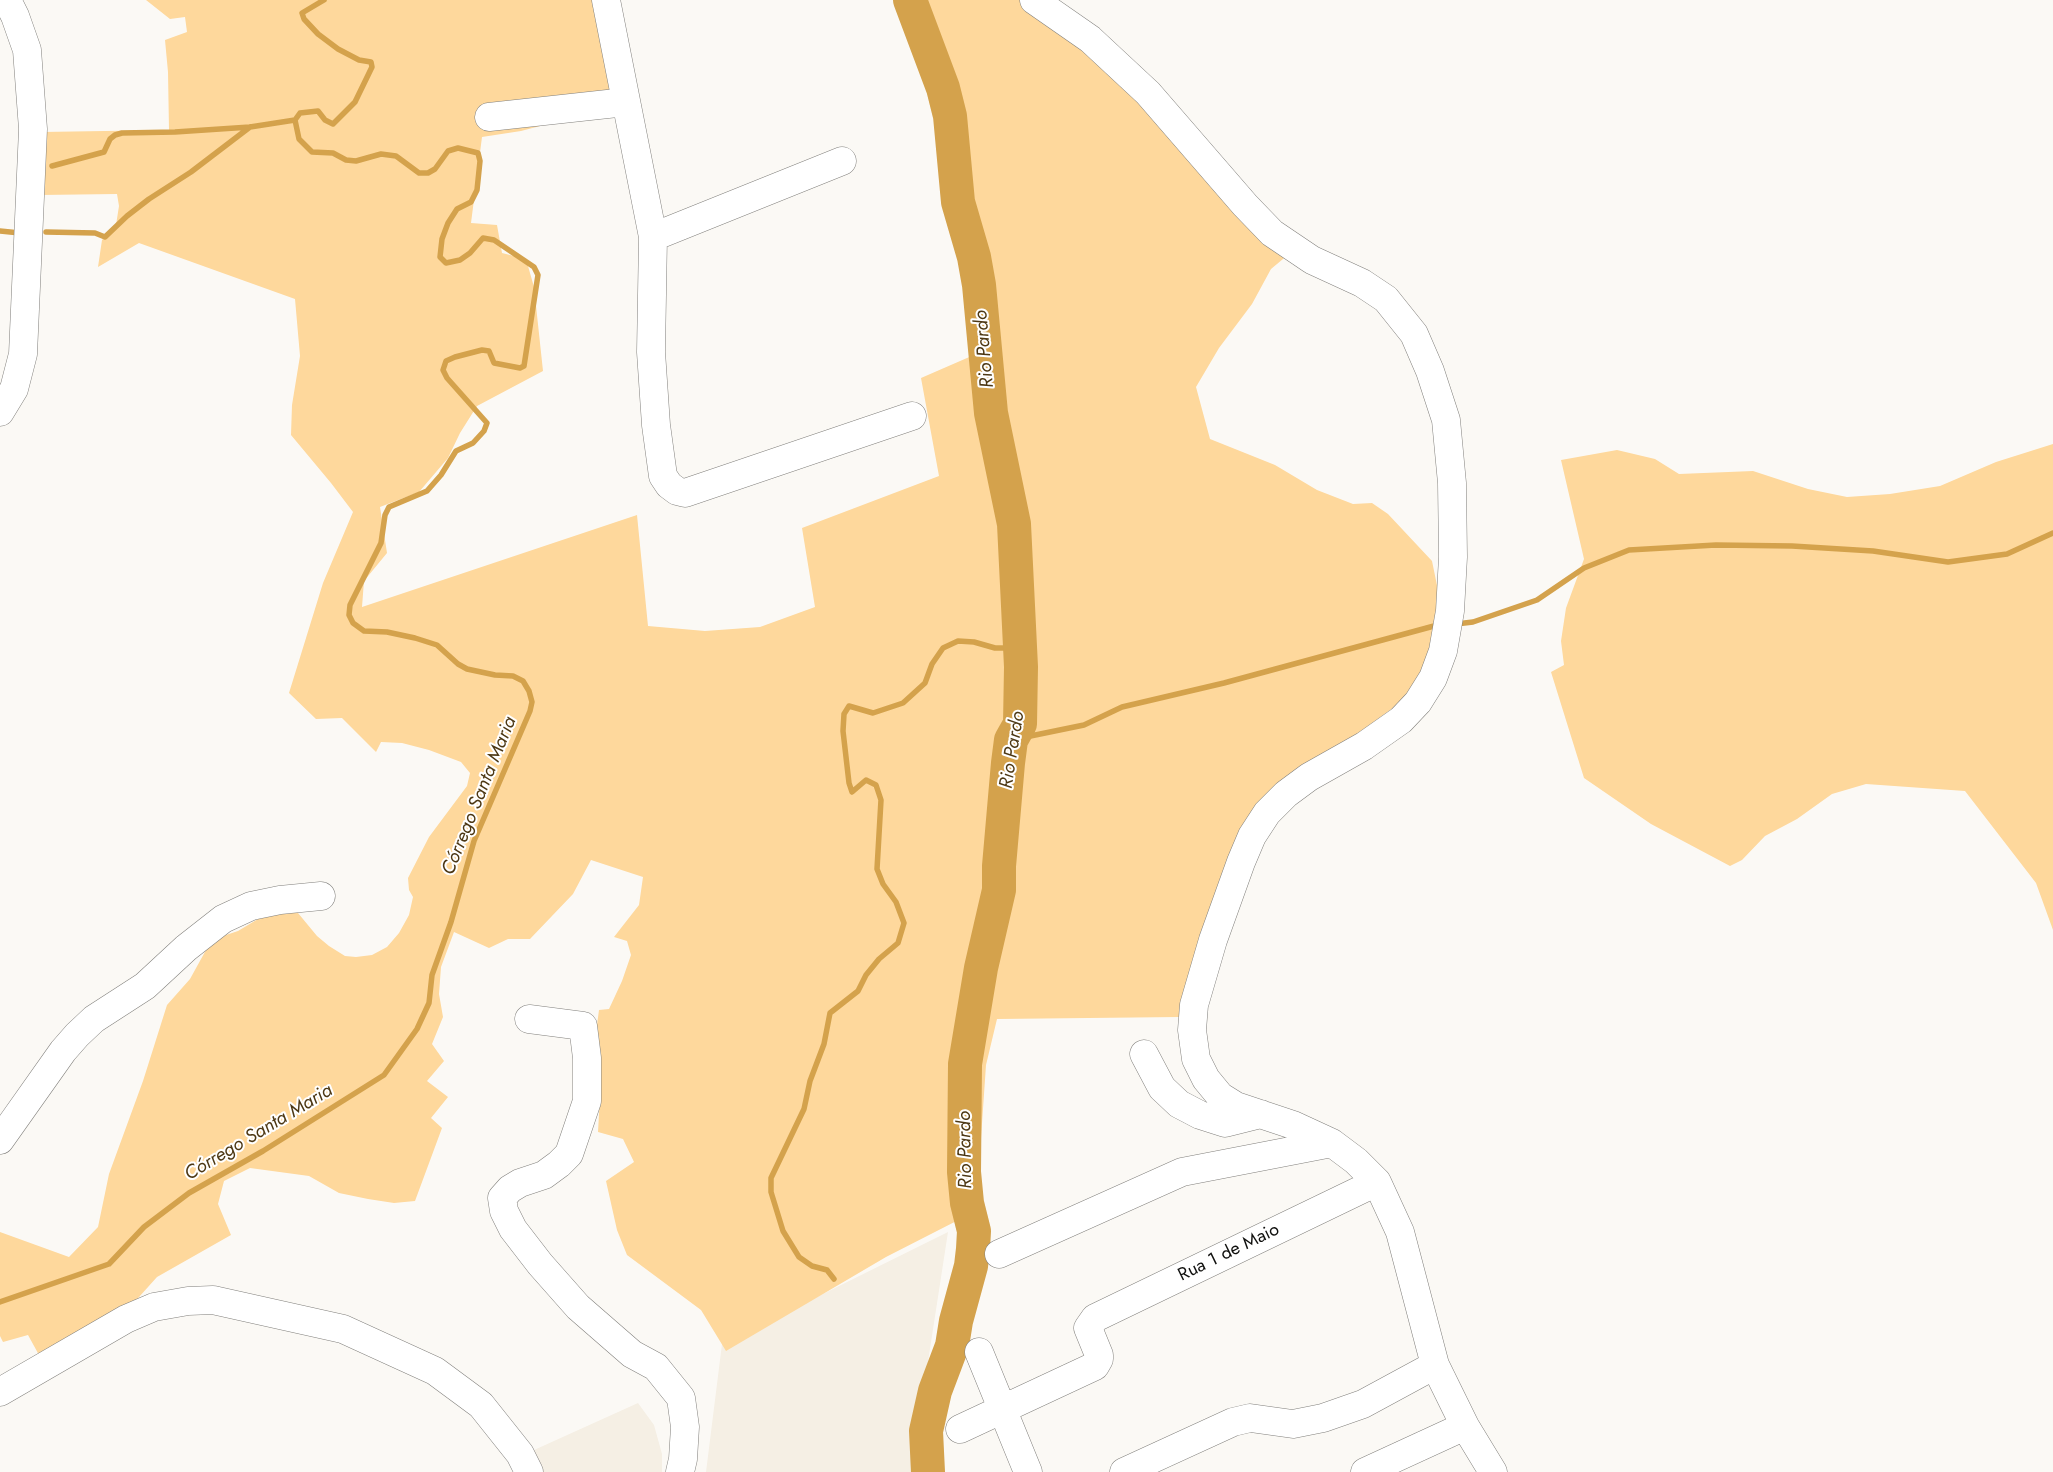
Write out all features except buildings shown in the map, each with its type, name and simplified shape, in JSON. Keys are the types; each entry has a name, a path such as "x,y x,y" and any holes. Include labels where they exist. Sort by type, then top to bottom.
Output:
{"street":[{"path":"0,412 14,390 23,354 33,129 27,50 8,0"},
{"path":"606,0 653,237 651,352 656,425 663,476 669,485 677,492 685,493 912,416"},
{"path":"1034,0 1090,39 1148,93 1244,205 1272,233 1312,260 1362,283 1386,299 1414,334 1430,371 1446,420 1452,483 1453,558 1450,611 1443,651 1433,678 1418,702 1401,720 1364,746 1309,777 1286,794 1267,813 1252,836 1213,940 1194,1005 1192,1030 1196,1059 1206,1079 1220,1096 1236,1106 1293,1125 1332,1143 1356,1161 1377,1182 1400,1232 1435,1365 1465,1426 1493,1472"},
{"path":"489,117 626,102"},
{"path":"653,237 842,161"},
{"path":"0,1140 77,1035 94,1019 145,986 186,948 223,919 251,906 280,900 321,896"},
{"path":"529,1019 583,1026 587,1058 587,1101 569,1154 544,1175 510,1189 502,1198 504,1211 518,1236 578,1307 632,1354 656,1367 681,1398 685,1426 683,1459 680,1472"},
{"path":"1144,1054 1162,1088 1179,1104 1200,1115 1225,1123 1261,1114"},
{"path":"999,1254 1182,1172 1332,1143"},
{"name":"Rua 1 de Maio","path":"1003,1409 1095,1366 1099,1355 1089,1332 1089,1324 1095,1318 1377,1182"},
{"path":"0,1392 126,1319 154,1307 188,1301 213,1300 343,1329 435,1371 481,1406 520,1454 529,1472"},
{"path":"979,1352 1028,1472"},
{"path":"1124,1472 1233,1422 1250,1418 1293,1424 1323,1418 1363,1404 1435,1365"},
{"path":"960,1429 1003,1409"},
{"path":"1365,1472 1465,1426"}],"shaded area":[{"path":"146,0 608,0 628,103 521,131 482,137 471,223 497,225 502,253 526,259 534,287 543,371 477,406 460,433 448,458 419,492 380,507 387,553 364,581 362,607 637,515 648,626 705,631 760,627 815,607 802,528 939,476 921,378 990,348 962,244 948,110 911,0 1022,0 1130,81 1289,254 1271,269 1252,304 1219,348 1196,387 1210,439 1275,465 1317,490 1353,504 1372,503 1388,514 1432,561 1447,634 1404,700 1270,797 1227,865 1179,1017 997,1019 986,1065 976,1211 886,1257 726,1351 701,1310 627,1255 617,1230 606,1181 634,1162 623,1139 598,1132 600,1096 596,1032 599,1010 609,1009 631,955 627,941 614,937 639,905 643,877 591,860 573,894 530,939 508,939 489,948 454,932 441,967 439,994 443,1017 432,1044 444,1061 427,1081 448,1097 431,1118 442,1128 415,1201 394,1203 368,1199 339,1193 309,1176 250,1168 224,1181 218,1204 231,1235 157,1277 87,1355 50,1375 28,1335 3,1342 0,1336 0,1232 69,1257 98,1227 109,1174 143,1081 167,1005 190,979 206,950 202,943 238,931 258,919 298,909 298,913 317,936 345,956 372,955 387,947 399,933 409,915 413,897 409,890 408,878 429,837 467,786 470,773 461,762 429,750 402,743 381,742 376,752 342,718 316,719 289,693 323,583 353,512 291,435 292,405 300,356 295,299 139,243 98,267 102,240 116,225 119,206 117,194 39,195 41,132 169,130 168,72 165,40 187,32 185,17 170,19"},
{"path":"2053,444 2053,930 2036,883 1965,791 1866,784 1832,794 1797,819 1765,836 1742,860 1730,866 1651,824 1584,778 1551,672 1564,665 1561,641 1566,608 1584,559 1561,460 1617,450 1655,459 1679,474 1753,471 1808,489 1847,497 1890,494 1940,486 1996,462"},
{"path":"948,1232 911,1472 706,1472 722,1344"},
{"path":"638,1403 654,1425 662,1454 662,1472 535,1472 523,1455"}],"waterway":[{"name":"Córrego Santa Maria","path":"0,1302 109,1264 144,1227 189,1193 263,1151 384,1075 417,1029 429,1003 432,975 451,922 474,841 530,711 532,702 529,691 523,681 513,676 495,675 467,669 458,664 437,645 415,638 387,632 364,631 353,623 349,615 350,605 381,543 385,515 389,507 427,491 441,475 456,451 473,443 484,431 487,423 447,378 443,370 446,361 482,350 489,351 494,363 520,368 524,366 538,275 534,267 494,240 483,238 470,253 460,260 446,263 440,257 442,239 448,223 457,209 471,202 477,190 480,161 478,153 458,148 448,151 435,169 428,173 419,173 396,156 381,154 356,161 346,160 333,153 312,152 299,139 295,120 300,113 318,111 325,120 333,124 355,102 372,67 371,62 359,60 338,49 318,34 304,19 302,13 324,0"},
{"name":"Rio Pardo","path":"910,0 943,88 950,116 958,202 974,257 979,285 991,413 1014,524 1021,667 1020,724 1011,740 1008,763 999,866 999,890 981,968 965,1064 964,1172 967,1203 974,1231 973,1249 971,1266 956,1321 952,1346 935,1391 926,1431 928,1472"},
{"path":"52,166 104,152 110,139 122,133 250,127 295,120"},
{"path":"46,232 95,233 105,237 127,216 149,199 191,172 250,127"},
{"path":"0,231 20,233"},
{"path":"1456,624 1473,622 1537,600 1584,568 1629,550 1716,545 1792,546 1873,551 1948,562 2007,554 2053,533"},
{"path":"1011,740 1084,725 1122,707 1224,683 1434,626"},
{"path":"834,1279 827,1270 812,1266 799,1257 783,1231 771,1192 771,1178 804,1109 810,1081 824,1044 830,1013 858,991 866,975 879,959 898,943 904,923 896,902 883,884 877,869 881,800 876,785 866,780 852,792 849,783 843,731 844,714 849,706 873,713 903,703 925,683 932,664 943,648 958,641 974,642 995,648 1009,648 1021,638"}]}
